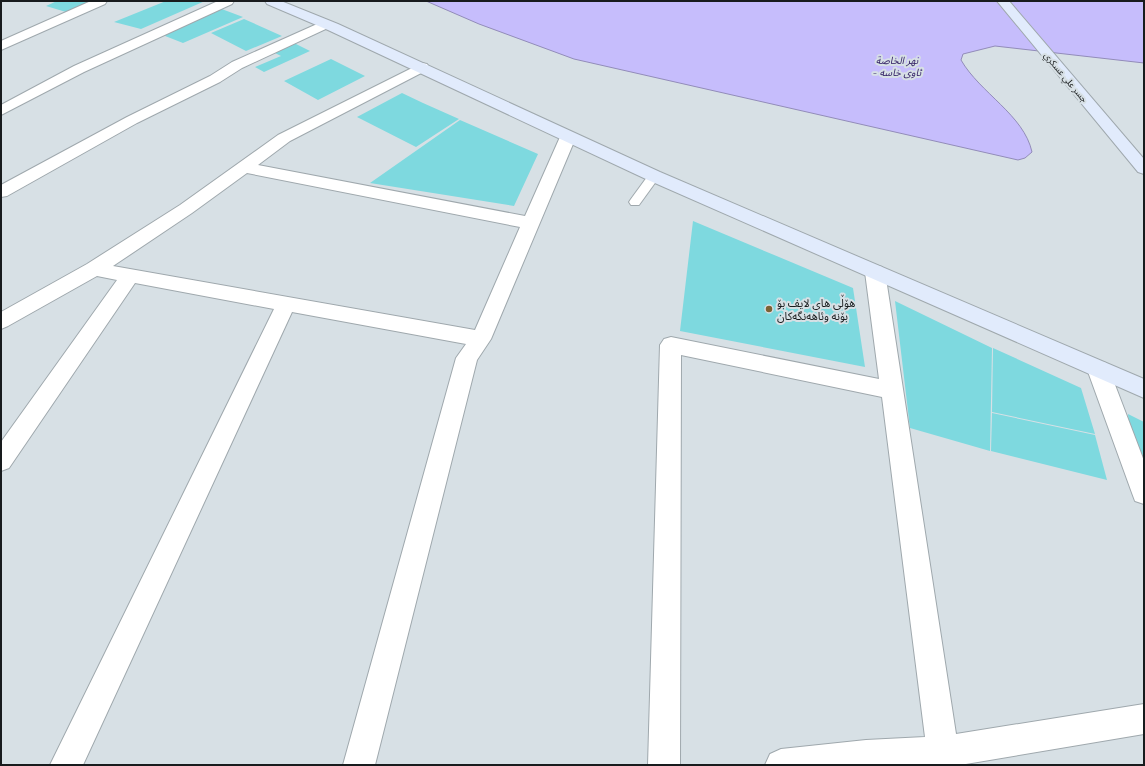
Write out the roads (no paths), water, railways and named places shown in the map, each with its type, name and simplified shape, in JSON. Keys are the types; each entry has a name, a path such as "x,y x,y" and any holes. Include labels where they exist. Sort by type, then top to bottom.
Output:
{"street":[{"path":"1,46 101,1"},
{"path":"1,111 79,69 228,1"},
{"path":"271,1 326,24 654,176 1144,388"},
{"name":"جسر علي عسكري","path":"1003,1 1136,150"},
{"name":"جسر علي عسكري","path":"1017,1 1136,150"},
{"path":"1,192 132,120 215,79 237,65 326,24"},
{"path":"1,321 94,269 186,209 284,138 422,68"},
{"path":"359,765 467,358 480,339 529,223 568,137"},
{"path":"1136,150 1144,169"},
{"path":"243,167 529,223"},
{"path":"94,269 480,339"},
{"path":"875,272 943,752"},
{"path":"1,461 131,275"},
{"path":"66,765 286,304"},
{"path":"664,765 671,345 891,390"},
{"path":"1098,368 1144,493"},
{"path":"781,765 866,756 943,752 1144,719"}],"lane":[{"path":"635,202 654,176"}],"water":[{"name":"نهر الخاصة - ئاوی خاسە","path":"426,1 1144,1 1144,63 995,46 963,54 961,60 969,72 1011,115 1027,139 1032,152 1025,158 1018,160 574,59 479,24"}],"place":[{"name":"هۆڵی های لایف بۆ بۆنە وئاهەنگەکان","path":"769,309"}]}
